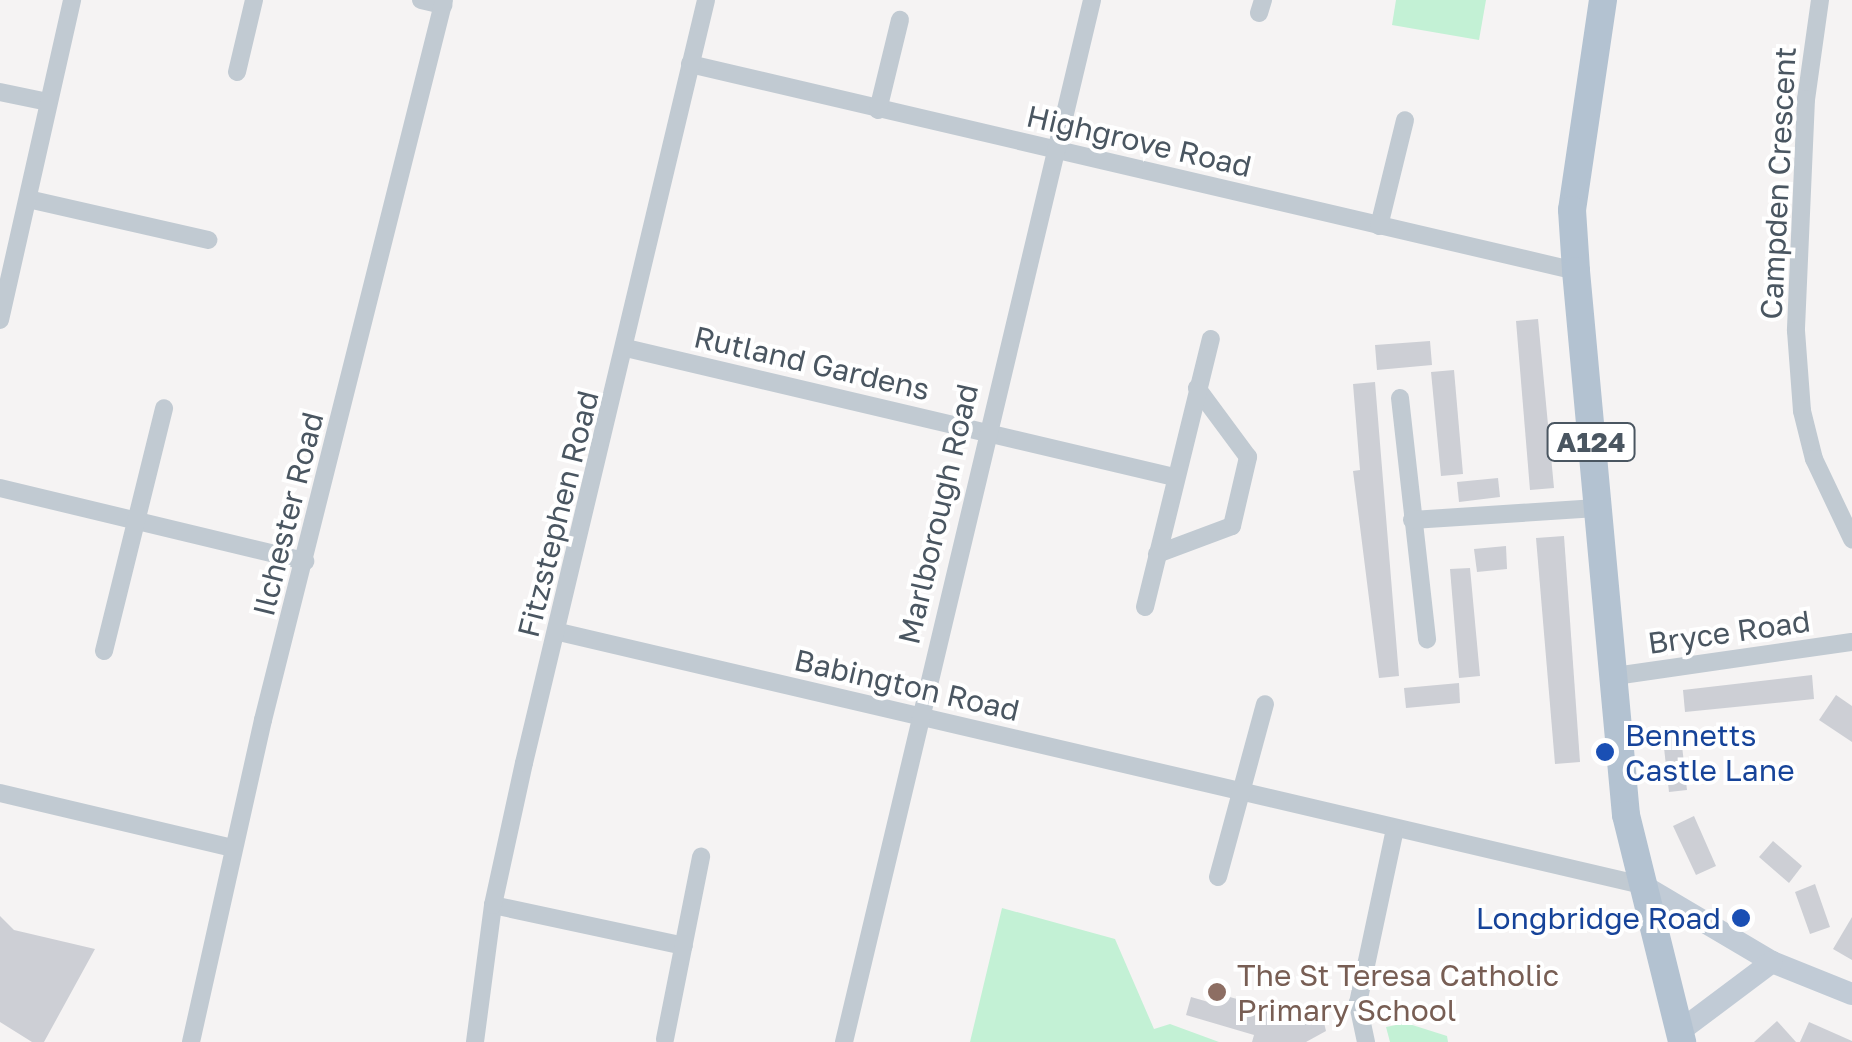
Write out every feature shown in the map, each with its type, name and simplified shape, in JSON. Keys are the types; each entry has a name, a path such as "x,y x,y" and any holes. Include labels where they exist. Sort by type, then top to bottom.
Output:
{"main road":[{"name":"A124","path":"1603,0 1572,210 1576,270 1626,815 1681,1036"},
{"path":"1642,884 1772,962 1852,994"},
{"path":"1681,1036 1772,962"}],"street":[{"path":"0,320 72,0"},
{"path":"237,72 254,0"},
{"path":"421,0 444,3"},
{"name":"Fitzstephen Road","path":"475,1042 493,905 706,0"},
{"name":"Marlborough Road","path":"844,1042 985,431 1092,0"},
{"name":"Campden Crescent","path":"1820,0 1806,99 1796,331 1802,411 1814,459 1852,539"},
{"name":"Ilchester Road","path":"191,1042 232,848 444,3"},
{"path":"878,110 900,20"},
{"name":"Highgrove Road","path":"690,64 1576,270"},
{"path":"0,92 48,102"},
{"path":"1379,226 1405,120"},
{"path":"28,199 208,240"},
{"path":"1145,606 1174,476 1211,340"},
{"name":"Rutland Gardens","path":"626,348 1174,476"},
{"path":"1156,554 1232,526 1248,457 1198,388"},
{"path":"1400,398 1426,638"},
{"path":"104,651 164,408"},
{"path":"0,488 305,561"},
{"path":"1412,520 1597,508"},
{"name":"Babington Road","path":"559,632 1642,884"},
{"name":"Bryce Road","path":"1614,676 1852,642"},
{"path":"1218,877 1266,704"},
{"path":"0,793 232,848"},
{"path":"1366,1042 1358,1003 1395,829"},
{"path":"665,1039 701,856"},
{"path":"493,905 684,946"}],"green space":[{"path":"1396,0 1486,0 1479,40 1392,25"},
{"path":"1002,908 1115,939 1154,1029 1170,1024 1219,1042 970,1042"},
{"path":"1406,1023 1447,1036 1448,1042 1390,1042 1386,1027"}],"building":[{"path":"1538,319 1554,488 1530,490 1516,321"},
{"path":"1430,341 1432,365 1377,370 1375,345"},
{"path":"1454,370 1463,474 1441,476 1431,372"},
{"path":"1375,382 1399,676 1379,678 1353,471 1360,470 1353,384"},
{"path":"1498,478 1500,497 1459,502 1457,482"},
{"path":"1564,536 1580,762 1555,764 1536,538"},
{"path":"1506,546 1507,569 1477,572 1474,549"},
{"path":"1470,568 1480,676 1459,678 1450,569"},
{"path":"1812,675 1814,699 1685,712 1683,690"},
{"path":"1459,683 1460,703 1406,708 1404,688"},
{"path":"1836,695 1852,706 1852,742 1819,720"},
{"path":"1680,728 1687,790 1669,792 1662,730"},
{"path":"1694,816 1716,866 1696,875 1673,826"},
{"path":"1773,841 1802,866 1789,883 1759,857"},
{"path":"1815,884 1830,927 1810,934 1795,892"},
{"path":"0,916 14,930 95,949 44,1042 32,1042 0,1022"},
{"path":"1852,917 1852,960 1833,949"},
{"path":"1215,993 1281,1011 1320,1006 1326,1031 1306,1042 1252,1042 1254,1035 1186,1015 1191,997 1212,1003"},
{"path":"1777,1021 1796,1042 1754,1042"},
{"path":"1809,1022 1852,1041 1852,1042 1800,1042"}],"place":[{"name":"Bennetts Castle Lane","path":"1605,752"},
{"name":"Longbridge Road","path":"1741,918"},
{"name":"The St Teresa Catholic Primary School","path":"1217,992"}]}
